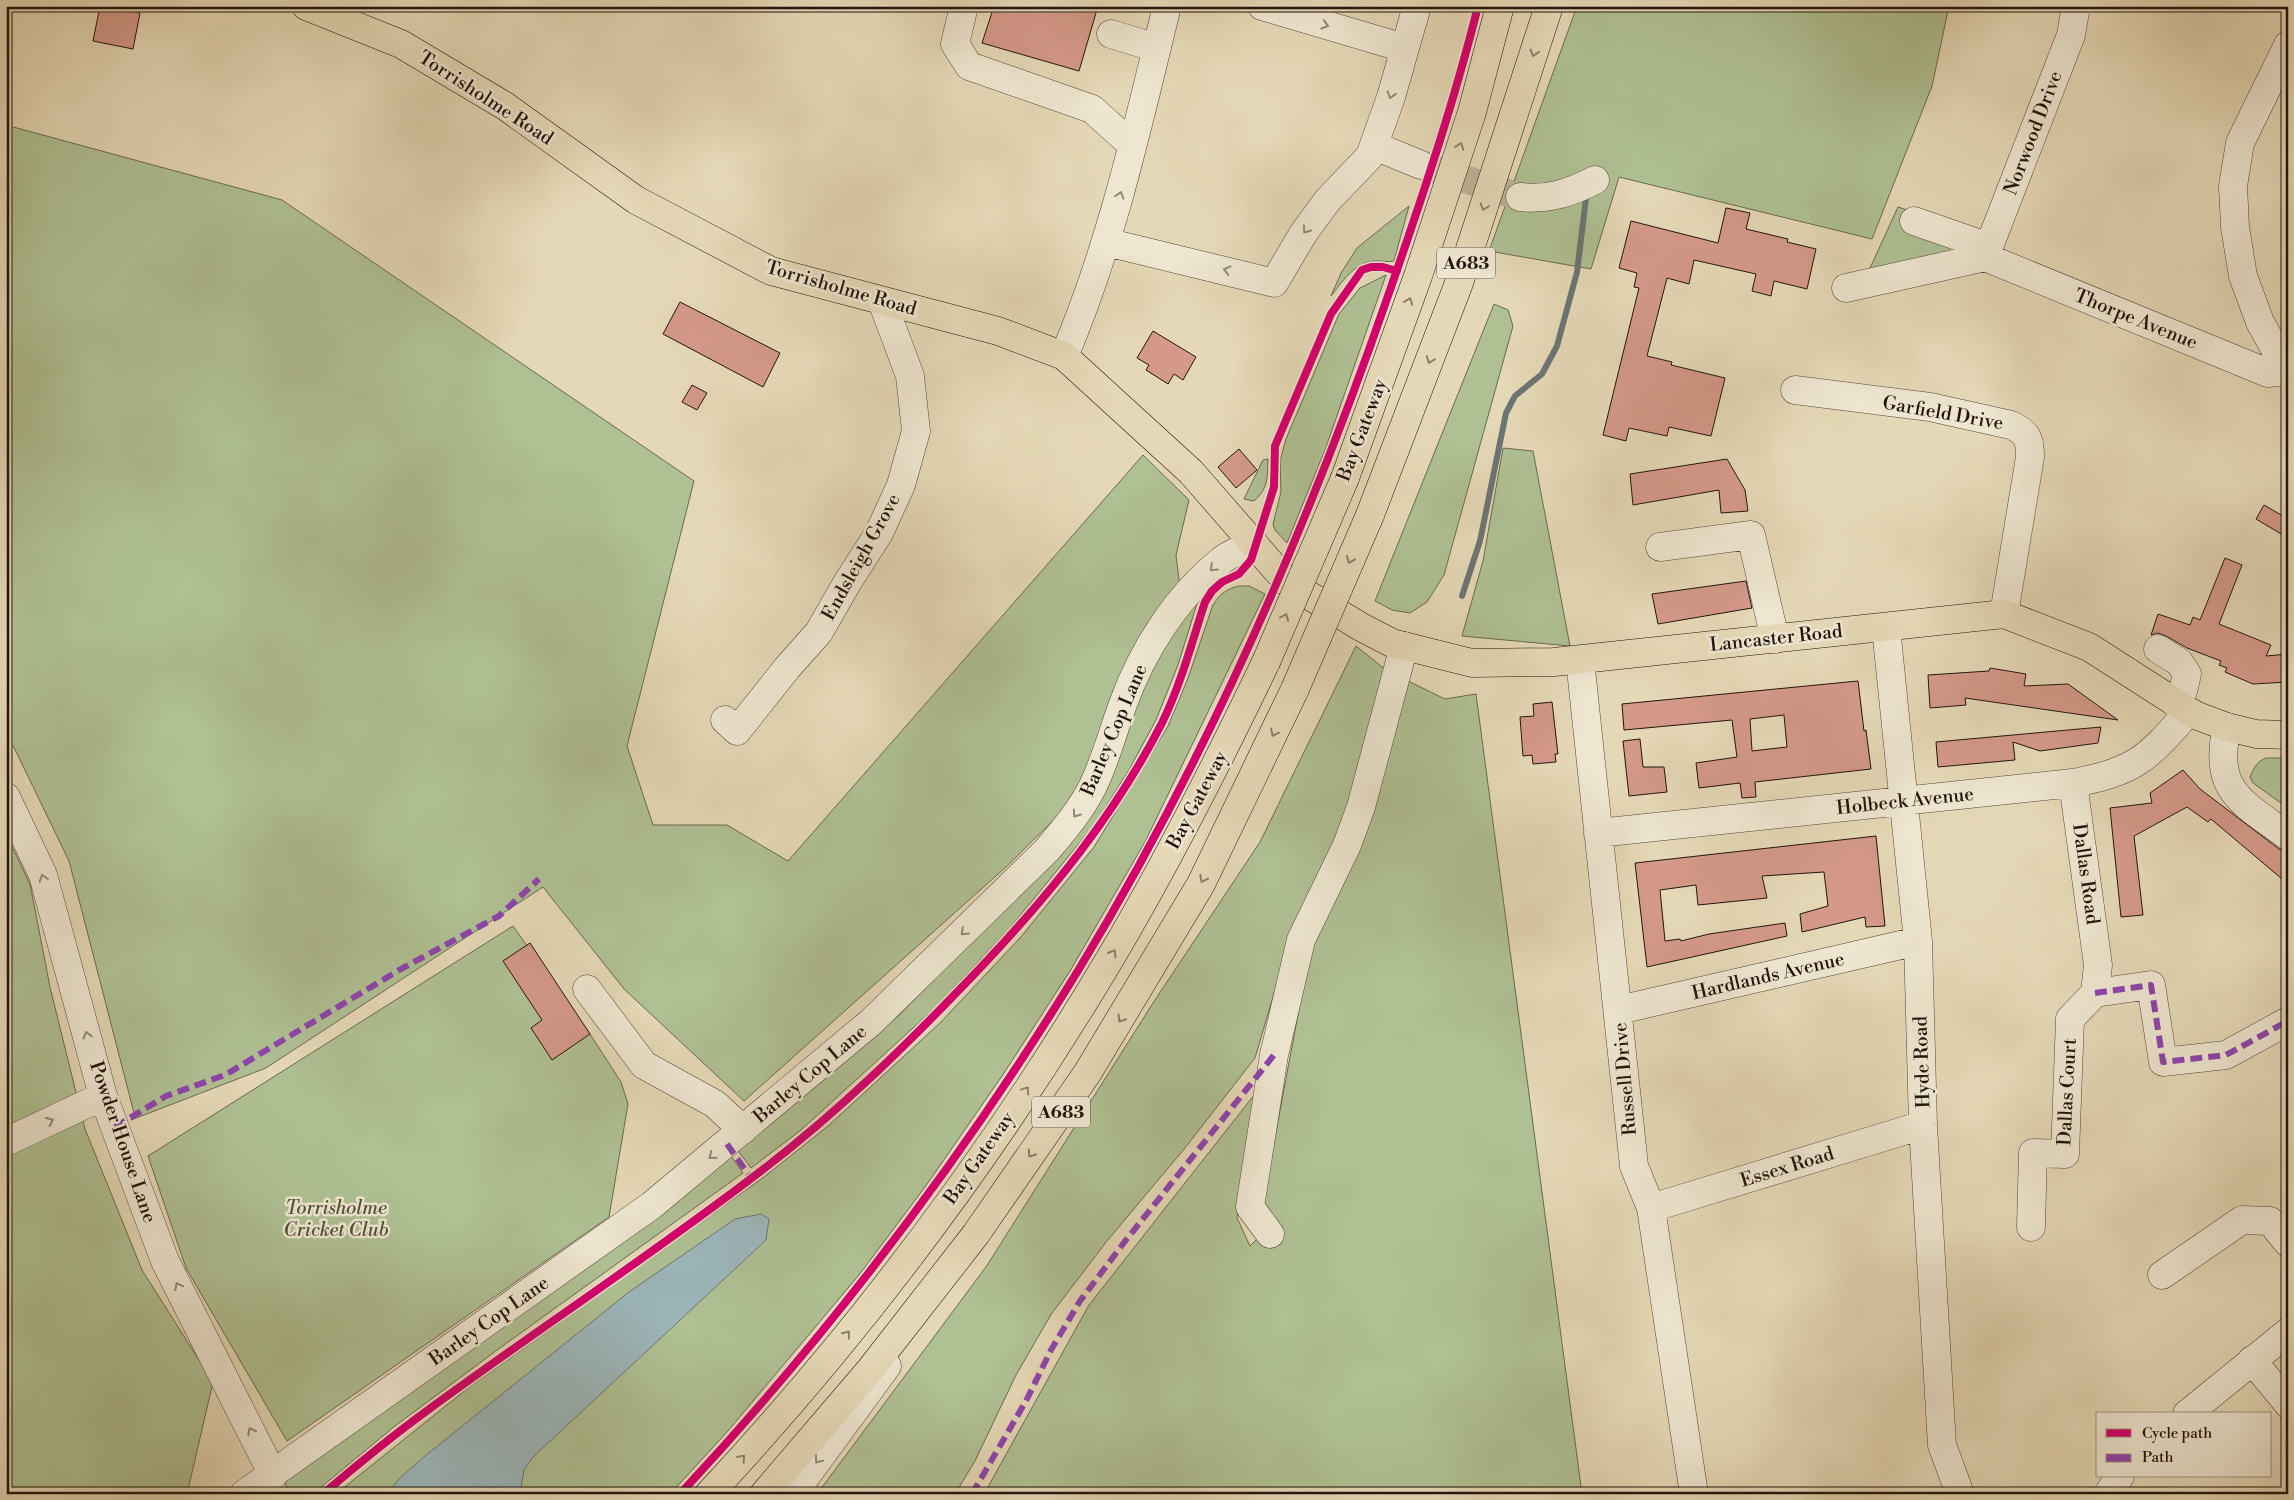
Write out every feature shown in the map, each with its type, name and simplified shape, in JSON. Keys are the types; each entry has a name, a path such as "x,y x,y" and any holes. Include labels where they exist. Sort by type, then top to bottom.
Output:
{"main road":[{"name":"Torrisholme Road","path":"306,6 401,44 505,106 636,200 771,271 998,331 1064,356 1191,472 1260,550"},
{"name":"Bay Gateway","path":"709,1494 787,1406 881,1291 933,1224 999,1130 1110,958 1219,760 1266,662 1345,478 1427,249 1474,104 1500,6"},
{"name":"Bay Gateway","path":"764,1494 870,1370 976,1234 1088,1072 1201,884 1295,689 1370,515 1459,283 1549,6"},
{"name":"Lancaster Road","path":"1260,550 1287,582 1361,627 1392,643 1472,663 1580,660 2004,614 2089,647 2182,708 2227,727 2256,734 2288,735"}],"street":[{"path":"964,6 955,44 969,66 1092,109 1132,145"},
{"path":"1064,356 1086,303 1106,242 1123,183 1167,6"},
{"path":"1106,242 1274,283 1312,221 1370,156 1375,146 1417,6"},
{"name":"Norwood Drive","path":"1987,252 2071,35 2076,6"},
{"path":"1266,7 1404,48"},
{"path":"1111,34 1157,48"},
{"path":"2288,44 2240,143 2233,186 2235,227 2243,276 2260,322 2288,371"},
{"path":"1375,146 1421,165"},
{"path":"1520,197 1537,199 1556,196 1595,180"},
{"name":"Thorpe Avenue","path":"1914,221 2268,372 2288,371"},
{"path":"1846,288 1987,252"},
{"name":"Endsleigh Grove","path":"737,731 787,668 819,632 879,533 901,485 916,432 910,376 882,301"},
{"name":"Garfield Drive","path":"1795,390 1930,407 2011,425 2021,430 2030,441 2030,457 2004,614"},
{"path":"1660,547 1751,535 1775,639"},
{"name":"Barley Cop Lane","path":"244,1494 652,1205 871,1022 1047,850 1080,808 1093,786 1135,675 1159,634 1196,583 1222,560 1260,550"},
{"name":"Hyde Road","path":"1886,628 1918,941 1924,1125 1942,1444 1960,1494"},
{"path":"1270,1234 1250,1207 1274,1055 1301,940 1347,845 1360,807 1404,646"},
{"name":"Holbeck Avenue","path":"1598,833 2073,783 2104,778 2140,761 2156,748 2182,708 2187,674 2179,662 2158,649"},
{"name":"Russell Drive","path":"1580,660 1619,1010 1634,1166 1651,1208 1694,1494"},
{"path":"2227,727 2223,743 2222,765 2233,793 2288,836"},
{"name":"Dallas Road","path":"2073,783 2098,965 2095,993"},
{"name":"Powder House Lane","path":"6,797 43,875 103,1096 165,1261 273,1474"},
{"name":"Hardlands Avenue","path":"1619,1010 1918,941"},
{"path":"2095,993 2151,985 2163,1062 2226,1055 2288,1021"},
{"path":"587,989 644,1065 715,1104 744,1130"},
{"name":"Dallas Court","path":"2031,1227 2033,1153 2065,1154 2070,1019 2095,993"},
{"path":"6,1142 103,1096"},
{"name":"Essex Road","path":"1651,1208 1924,1125"},
{"path":"2162,1275 2242,1220 2270,1221 2288,1243"},
{"path":"793,1494 881,1376 976,1234"},
{"path":"2189,1412 2288,1332"},
{"path":"2252,1360 2288,1404"},
{"path":"2108,1494 2119,1478"}],"green space":[{"path":"1577,6 1949,6 1932,86 1872,239 1619,177 1591,269 1489,251"},
{"path":"6,125 282,200 694,481 627,746 653,825 727,825 788,861 1143,455 1189,500 1176,555 1180,588 1075,799 1006,867 744,1101 624,989 543,887 266,1068 131,1120 134,1113 69,861 6,731"},
{"path":"1409,206 1394,261 1374,261 1360,265 1349,274 1331,296 1341,273 1357,248"},
{"path":"1898,207 1907,210 1901,226 1971,247 1871,271 1870,268"},
{"path":"1386,275 1325,450 1287,543 1275,530 1273,524 1281,492 1280,461 1286,439 1339,314 1360,288"},
{"path":"1494,304 1508,310 1513,326 1444,575 1427,602 1410,613 1392,610 1375,601"},
{"path":"1503,448 1533,451 1570,646 1462,636 1483,561"},
{"path":"1268,459 1265,487 1254,501 1244,499 1263,460"},
{"path":"1239,586 1249,586 1265,594 1145,842 1070,971 1002,1076 925,1187 859,1275 727,1432 670,1494 336,1494 468,1388 764,1177 828,1126 940,1023 1020,938 1094,847 1168,726 1188,678 1213,605 1224,592"},
{"path":"1199,597 1178,665 1156,720 1129,770 1095,824 1010,928 935,1008 801,1130 751,1168 736,1148 840,1066 898,1016 1040,873 1171,632"},
{"path":"1356,646 1386,670 1345,816 1291,936 1255,1058 1185,1148 1107,1241 1052,1313 1016,1375 975,1461 955,1494 817,1494 986,1267 1153,1003 1260,842"},
{"path":"1404,679 1445,699 1476,694 1582,1494 984,1494 1089,1305 1258,1090 1237,1218 1250,1246 1276,1220 1263,1201 1312,940"},
{"path":"2266,758 2288,758 2288,808 2253,783 2250,777 2258,763"},
{"path":"6,834 30,884 50,987 85,1129 142,1270 213,1382 187,1494 6,1494"},
{"name":"Torrisholme Cricket Club","path":"513,926 590,1034 621,1082 628,1104 609,1217 287,1441 186,1268 148,1156"},
{"path":"730,1155 743,1173 395,1426 313,1494 289,1494 283,1477"}],"water":[{"path":"761,1214 769,1219 766,1240 533,1457 524,1470 520,1494 386,1494 401,1477 425,1456 629,1292 735,1219"}],"building":[{"path":"100,6 140,13 133,49 93,41"},
{"path":"994,6 1098,6 1079,71 982,43"},
{"path":"1726,208 1750,213 1746,229 1788,239 1787,242 1816,249 1807,289 1774,281 1771,296 1752,291 1756,274 1694,260 1689,284 1667,278 1647,356 1672,362 1671,365 1725,378 1711,436 1669,427 1667,436 1629,428 1626,441 1603,435 1639,288 1634,287 1637,273 1619,268 1631,221 1718,243"},
{"path":"680,302 780,353 763,387 663,334"},
{"path":"1153,331 1196,357 1183,380 1174,374 1168,384 1146,370 1149,365 1137,358"},
{"path":"692,385 707,393 697,410 682,402"},
{"path":"1239,449 1257,470 1236,488 1218,467"},
{"path":"1727,459 1745,490 1748,511 1721,513 1719,490 1633,505 1630,474"},
{"path":"2264,505 2288,519 2288,538 2256,519"},
{"path":"2225,558 2242,565 2219,624 2271,645 2266,656 2288,654 2288,682 2253,684 2225,672 2227,668 2219,665 2221,661 2187,648 2158,633 2151,635 2158,614 2190,625 2193,617 2200,620"},
{"path":"1746,581 1752,608 1658,624 1652,594"},
{"path":"1990,668 2026,674 2024,686 2068,684 2118,720 1965,698 1966,705 1930,708 1928,675 1989,671"},
{"path":"1858,681 1871,769 1755,782 1756,797 1742,798 1740,783 1699,788 1696,763 1737,757 1732,720 1624,730 1622,704","holes":["1784,715 1787,747 1752,751 1750,719"]},
{"path":"1552,702 1558,754 1555,754 1556,762 1533,764 1532,755 1523,756 1520,717 1534,716 1533,704"},
{"path":"2101,727 2098,743 2040,751 2013,742 2015,760 1938,767 1936,742"},
{"path":"1640,739 1643,767 1664,767 1667,792 1629,796 1623,741"},
{"path":"2183,770 2200,789 2279,849 2288,851 2288,884 2211,819 2208,822 2187,807 2134,836 2143,915 2121,917 2110,808 2152,803 2150,793"},
{"path":"1876,836 1885,926 1866,927 1865,917 1802,932 1800,914 1828,906 1824,872 1762,876 1767,898 1698,905 1696,885 1660,890 1665,941 1680,939 1681,941 1709,934 1785,923 1787,936 1647,967 1635,863"},
{"path":"530,943 590,1034 552,1060 531,1028 542,1020 503,961"}],"waterway":[{"path":"1462,596 1480,541 1506,413 1515,396 1542,374 1557,346 1577,272 1586,198"}],"tunnel":[{"path":"1421,165 1520,197"}],"marked path":[{"path":"115,1127 166,1096 225,1075 401,969 499,916 539,879"},
{"path":"2095,993 2151,985 2163,1062 2226,1055 2288,1021"},
{"path":"972,1494 1026,1401 1051,1350 1080,1301 1126,1240 1274,1055"},
{"path":"727,1144 753,1181"}],"cycle path":[{"path":"680,1494 735,1433 842,1307 942,1175 1035,1039 1079,969 1126,889 1170,807 1252,639 1325,468 1358,381 1425,186 1459,78 1478,6"},
{"path":"323,1494 415,1420 676,1234 757,1174 817,1126 930,1020 1034,909 1103,820 1144,756 1162,723 1175,693 1205,602 1212,591 1222,582 1239,574 1251,560 1274,487 1275,446 1331,314 1362,270 1371,267 1383,267 1397,271"}]}
